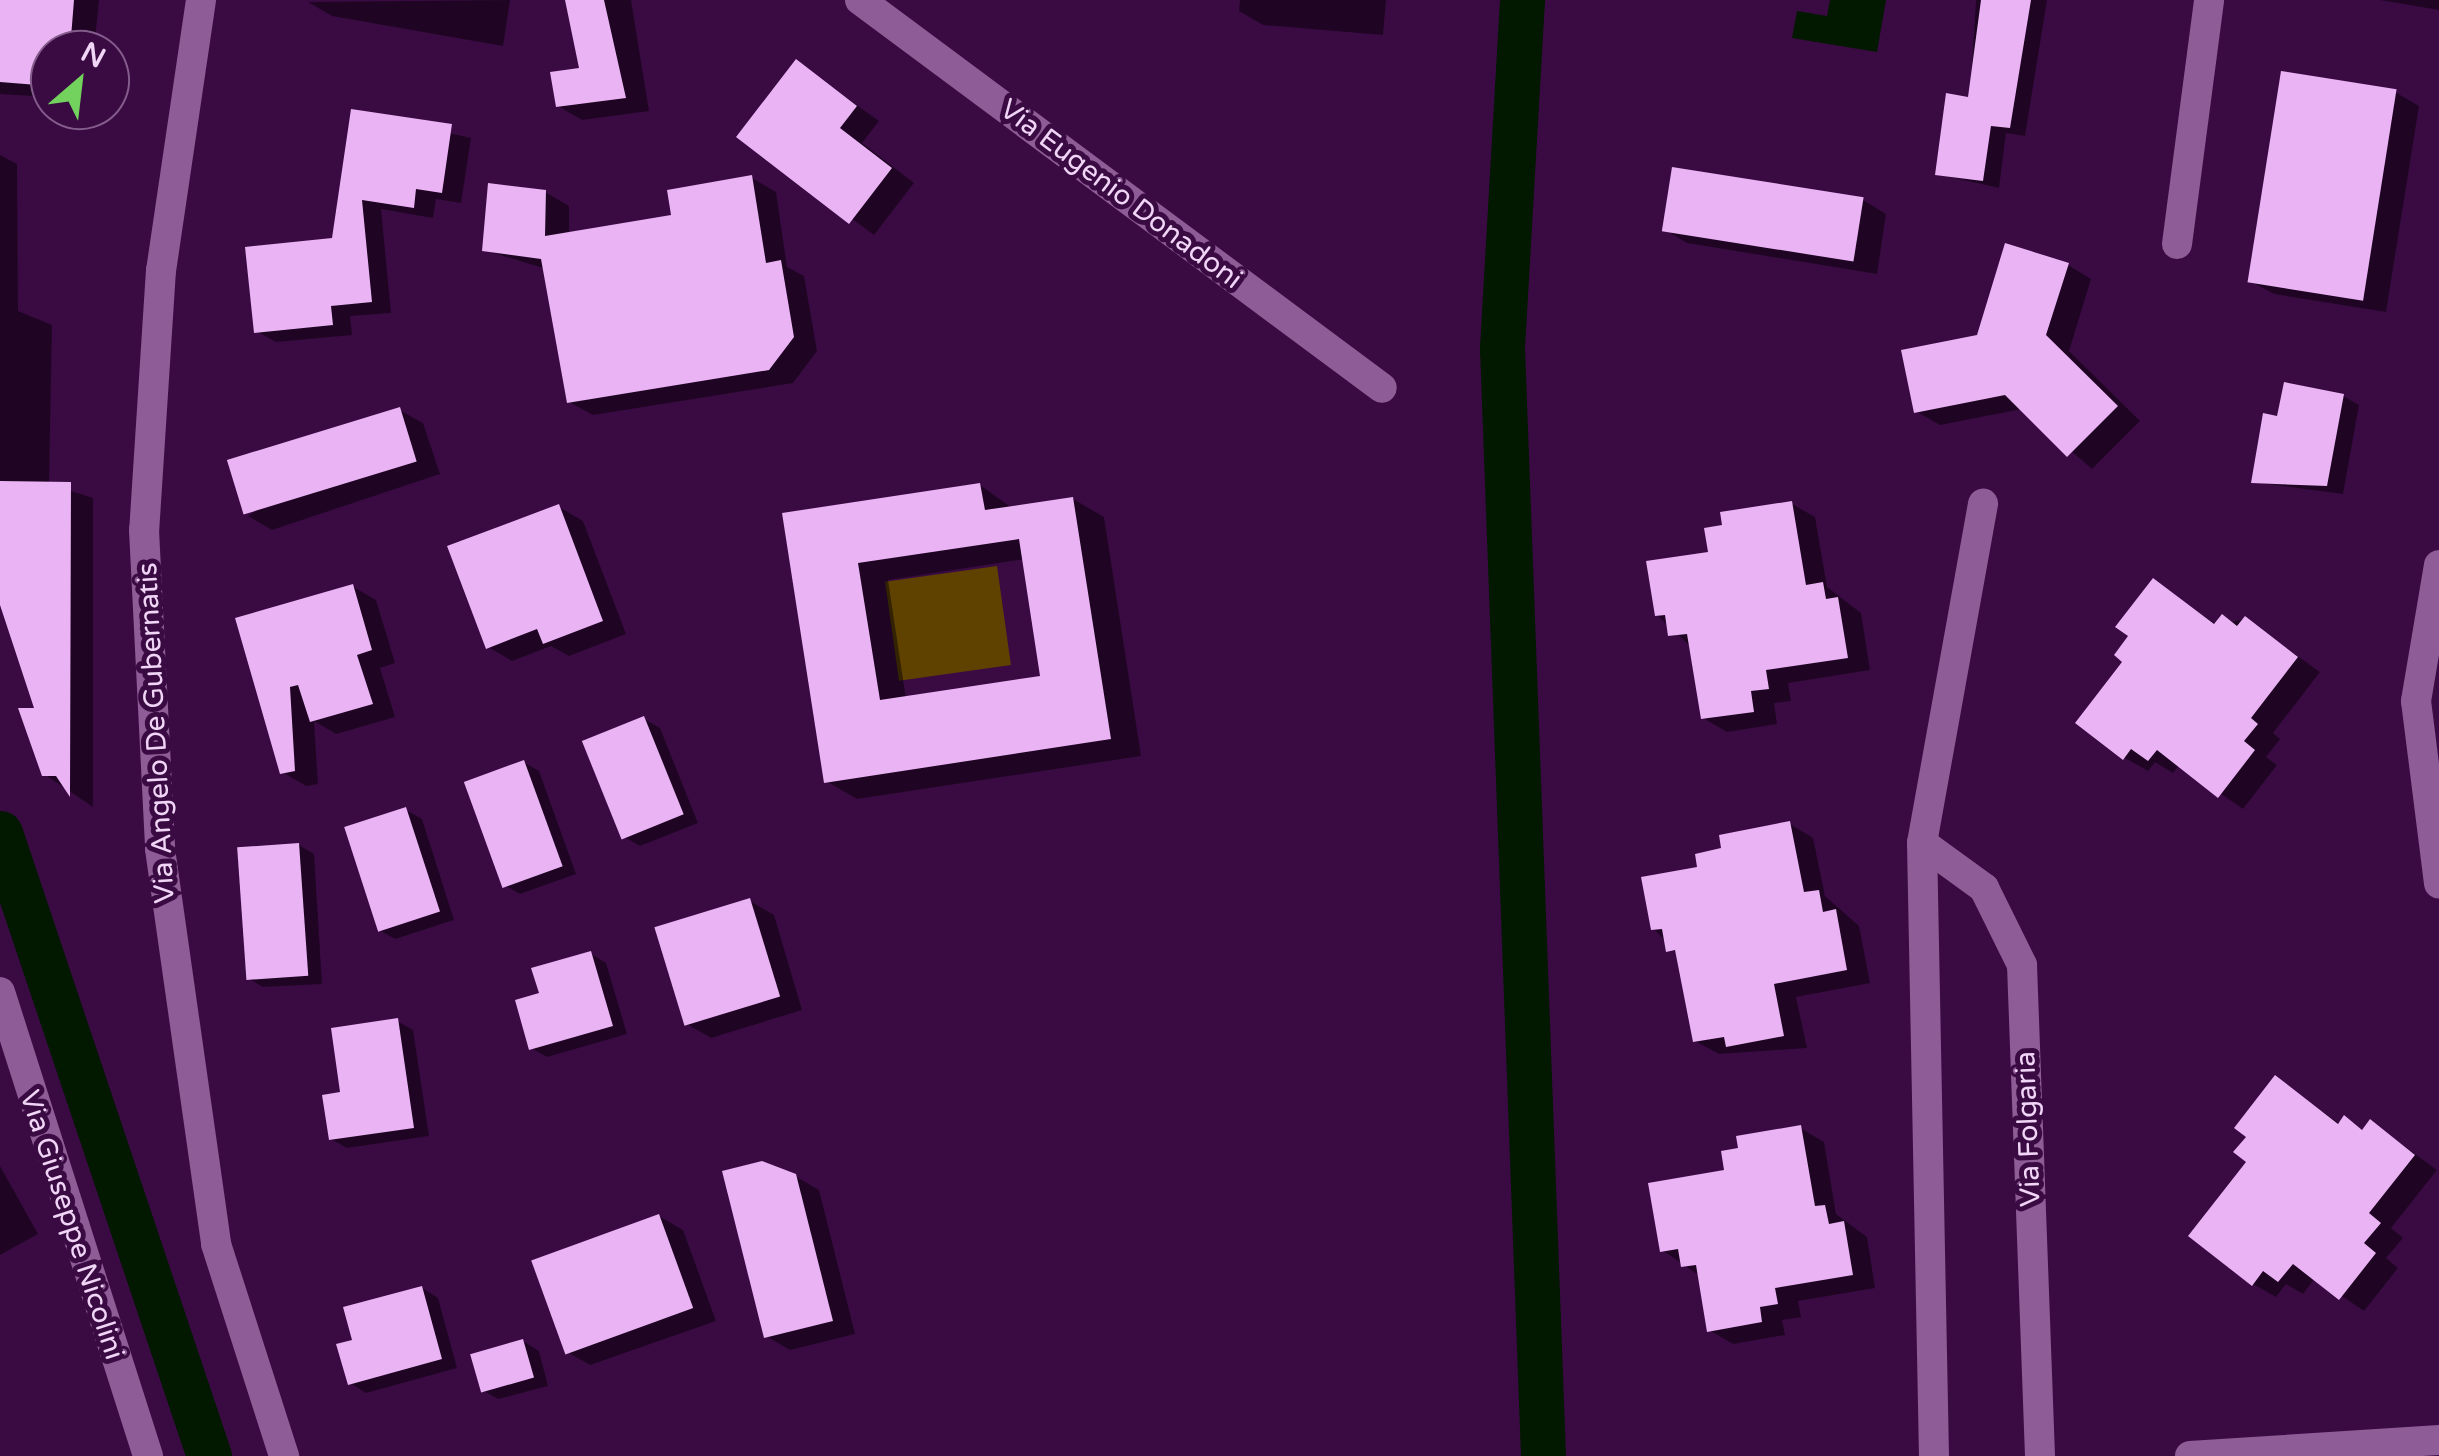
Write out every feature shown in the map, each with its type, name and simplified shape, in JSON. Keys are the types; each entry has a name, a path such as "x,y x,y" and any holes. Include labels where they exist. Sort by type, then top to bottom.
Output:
{"street":[{"name":"Via Angelo De Gubernatis","path":"201,0 161,270 144,530 160,849 216,1244 284,1456"},
{"name":"Via Eugenio Donadoni","path":"860,0 1382,388"},
{"path":"2177,244 2210,0"},
{"path":"1934,1456 1922,844 1983,502"},
{"path":"2439,565 2416,701 2439,884"},
{"name":"Via Folgaria","path":"1922,844 1984,888 2022,965 2040,1456"},
{"name":"Via Giuseppe Nicolini","path":"0,992 148,1456"},
{"path":"2190,1456 2439,1440"}],"shaded area":[{"path":"1830,0 1886,0 1877,52 1792,38 1797,11 1827,16"},
{"path":"997,566 1011,665 899,681 885,582"}],"building":[{"path":"0,0 74,0 72,30 30,30 30,84 0,82"},
{"path":"565,0 604,0 626,98 556,107 550,72 579,68"},
{"path":"1981,0 2031,0 2010,128 1991,126 1983,181 1935,175 1946,93 1968,97"},
{"path":"796,59 857,106 840,128 892,168 849,224 736,137"},
{"path":"2281,71 2397,89 2363,301 2248,282"},
{"path":"351,109 452,124 442,193 416,189 414,208 362,200 372,302 331,306 333,325 254,333 245,247 332,238"},
{"path":"1672,167 1864,197 1853,262 1662,231"},
{"path":"752,175 766,263 781,260 794,337 769,370 567,403 541,259 482,251 488,183 546,190 545,236 671,215 667,190"},
{"path":"2005,243 2069,263 2046,335 2118,406 2067,457 2005,395 1914,413 1901,350 1977,335"},
{"path":"2284,382 2344,394 2327,486 2251,483 2263,413 2277,416"},
{"path":"400,407 417,462 244,514 227,460"},
{"path":"0,481 71,482 70,797 56,776 42,776 18,708 34,708 0,605"},
{"path":"980,483 985,510 1073,497 1111,739 824,783 782,513","holes":["1019,539 1040,676 880,700 858,563"]},
{"path":"1792,501 1806,585 1823,582 1826,599 1838,597 1848,658 1766,670 1769,689 1751,691 1754,712 1701,719 1687,634 1668,636 1665,615 1655,616 1646,561 1708,552 1704,528 1722,525 1720,512"},
{"path":"559,504 603,621 543,644 537,629 486,649 447,546"},
{"path":"2153,578 2214,624 2222,614 2237,626 2245,616 2298,657 2251,718 2258,724 2244,741 2255,750 2218,798 2157,750 2148,761 2131,749 2123,760 2075,723 2122,662 2114,655 2128,636 2115,627"},
{"path":"353,584 372,650 357,655 373,704 310,722 298,685 290,687 295,771 280,774 235,618"},
{"path":"644,716 684,814 622,839 582,741"},
{"path":"524,760 563,866 503,888 464,782"},
{"path":"406,807 440,912 378,932 344,827"},
{"path":"1790,821 1804,892 1819,890 1823,912 1836,909 1847,970 1774,984 1784,1036 1726,1047 1724,1037 1693,1042 1675,950 1666,952 1662,929 1651,930 1641,877 1697,867 1695,854 1721,848 1719,835"},
{"path":"299,843 308,976 246,980 237,847"},
{"path":"750,898 780,996 684,1026 654,927"},
{"path":"591,951 613,1026 529,1050 515,1000 539,993 531,968"},
{"path":"398,1018 414,1128 329,1140 322,1095 340,1092 331,1028"},
{"path":"2275,1075 2338,1124 2344,1115 2362,1130 2370,1119 2415,1155 2369,1213 2381,1223 2364,1243 2376,1253 2339,1300 2293,1264 2278,1282 2263,1271 2252,1286 2188,1236 2246,1162 2233,1152 2246,1137 2234,1128"},
{"path":"1801,1125 1815,1206 1825,1205 1829,1224 1844,1221 1853,1275 1775,1288 1778,1304 1760,1307 1762,1322 1707,1332 1696,1265 1681,1267 1678,1249 1660,1252 1648,1183 1724,1170 1721,1151 1738,1148 1736,1136"},
{"path":"762,1161 796,1174 833,1321 764,1338 722,1171"},
{"path":"659,1214 693,1308 565,1354 531,1261"},
{"path":"422,1286 442,1359 348,1385 336,1344 352,1340 343,1307"},
{"path":"523,1339 534,1377 481,1393 470,1354"}],"waterway":[{"path":"1522,0 1502,348 1543,1456"},
{"path":"0,833 209,1456"}]}
